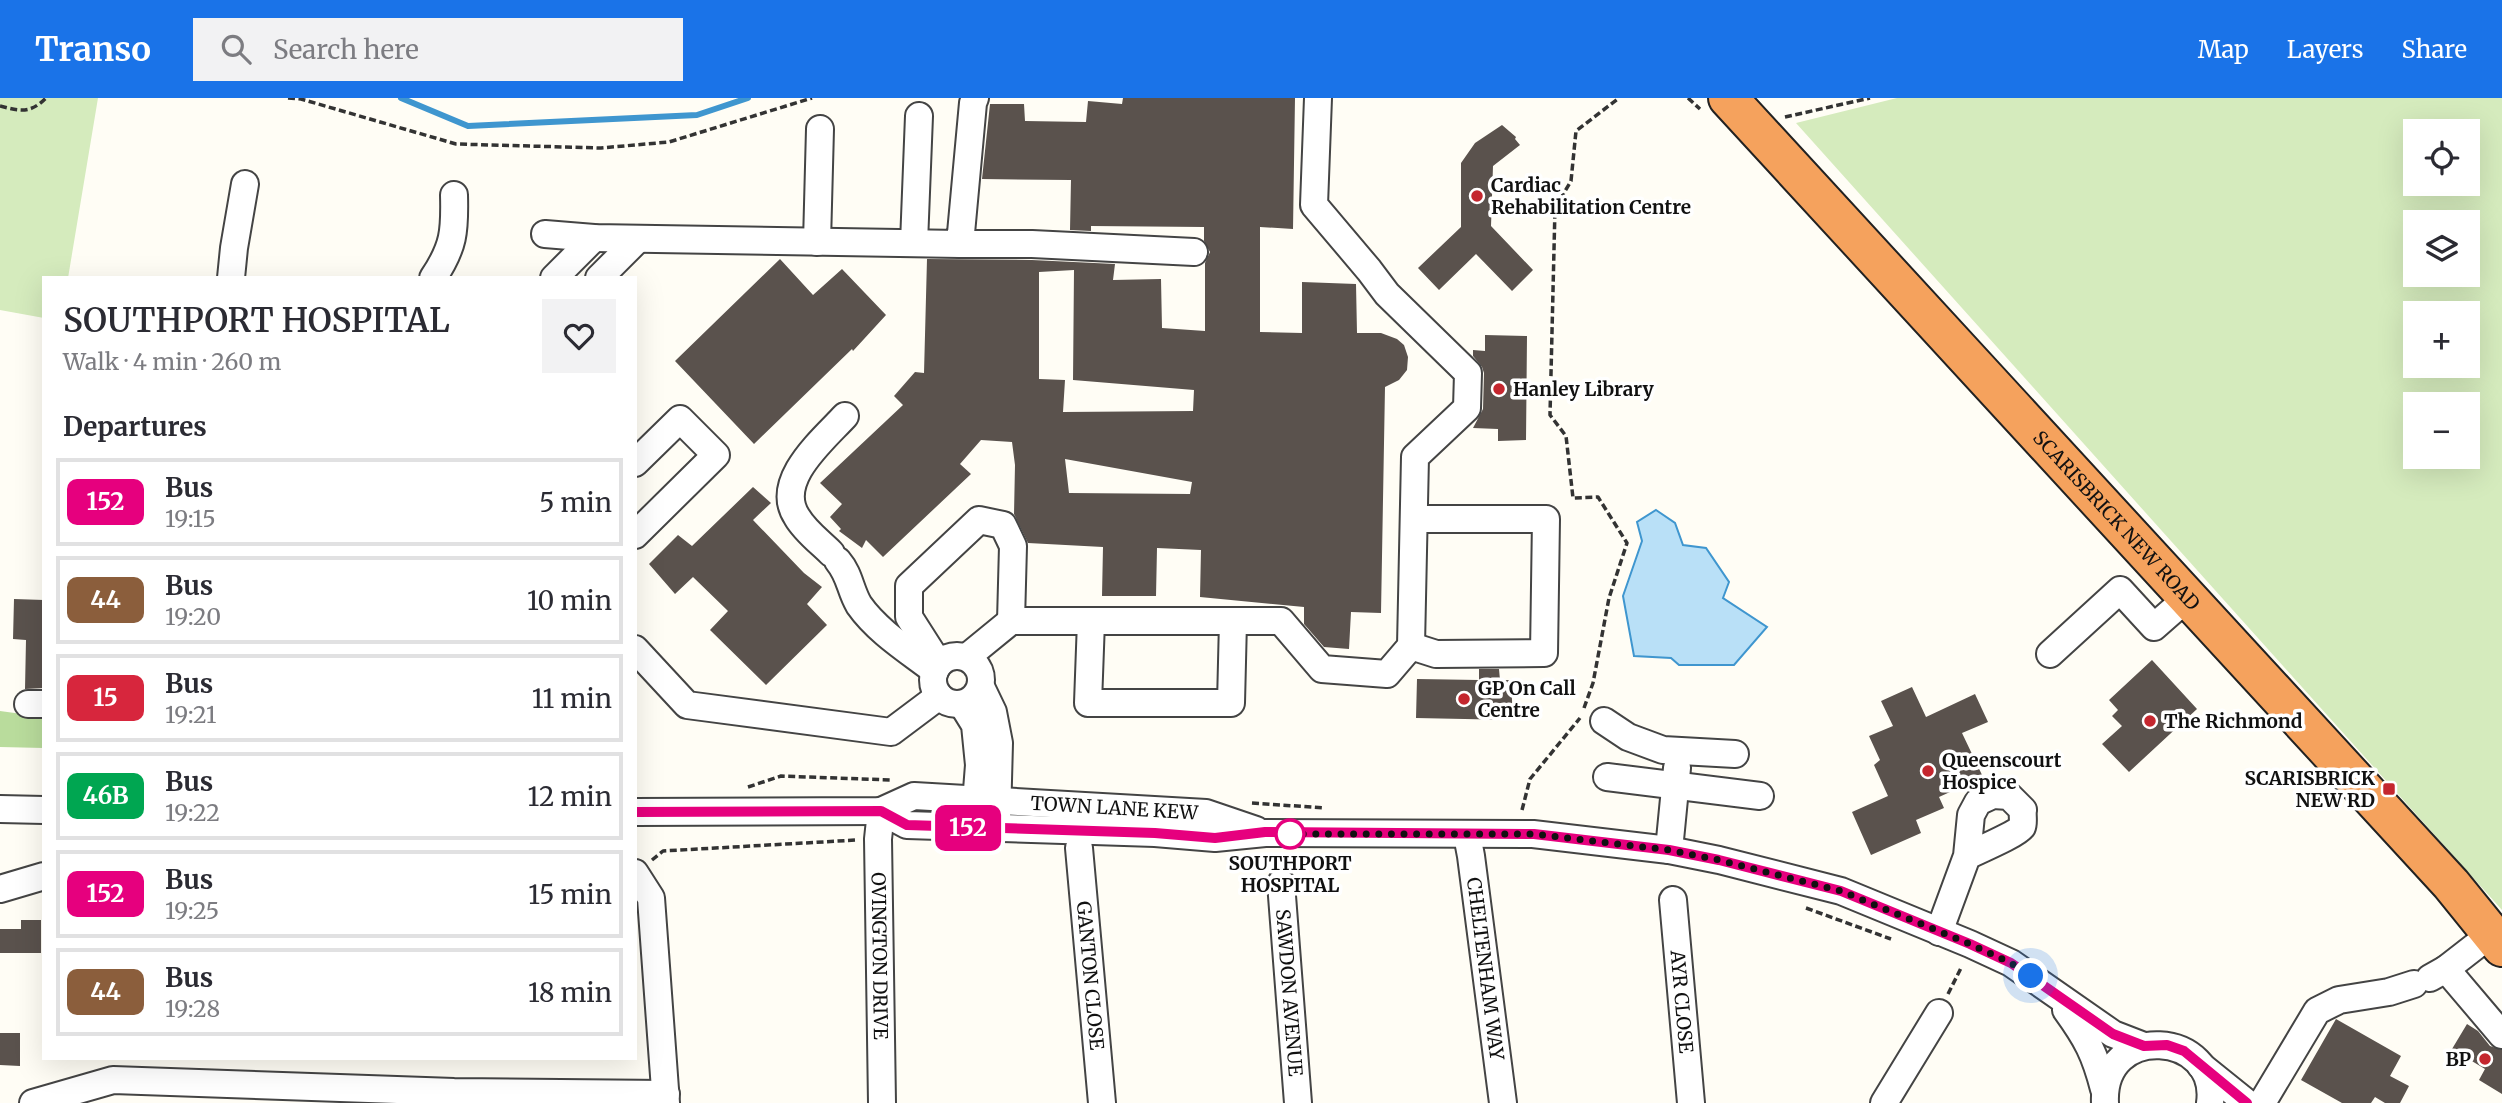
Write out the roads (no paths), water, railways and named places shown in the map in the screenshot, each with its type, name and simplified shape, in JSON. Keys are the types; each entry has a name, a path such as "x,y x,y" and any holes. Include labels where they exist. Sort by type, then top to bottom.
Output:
{"highway":[{"name":"SCARISBRICK NEW ROAD","path":"1728,99 2451,884 2496,940"}],"street":[{"path":"960,244 975,98"},
{"path":"951,684 951,656 967,657 1011,621 1281,621 1322,669 1387,674 1411,646 1415,457 1467,408 1468,373 1387,294 1314,205 1318,98"},
{"path":"914,243 919,116"},
{"path":"817,242 820,129"},
{"path":"231,276 245,184"},
{"path":"434,276 446,257 455,234 454,195"},
{"path":"545,234 638,239 1032,244 1194,252"},
{"path":"556,276 594,238"},
{"path":"601,276 638,239"},
{"path":"845,416 804,459 796,473 791,507 797,519 834,557 850,579 853,594 860,607 888,635 951,684"},
{"path":"637,461 680,419 716,455 637,533"},
{"path":"1411,646 1436,654 1544,653 1546,519 1414,519"},
{"path":"986,828 987,800 979,765 975,725 909,617 909,586 979,520 1003,525 1013,546 1011,621"},
{"path":"2050,654 2120,590 2154,627 2187,598"},
{"path":"1091,621 1088,703 1231,703 1233,621"},
{"path":"637,651 687,705 891,732 951,684"},
{"path":"1604,721 1628,737 1663,750 1735,754"},
{"path":"1669,850 1679,751"},
{"path":"1607,777 1760,796"},
{"name":"TOWN LANE KEW","path":"637,812 881,811 914,796 1206,813 1265,832"},
{"path":"0,809 42,810"},
{"name":"TOWN LANE KEW","path":"881,811 907,825 1155,833 1215,838 1265,832 1534,834 1669,850 1841,891 2011,963 2113,1034 2144,1046 2167,1045 2184,1051 2199,1065"},
{"name":"OVINGTON DRIVE","path":"881,811 878,839 883,1103"},
{"name":"CHELTENHAM WAY","path":"1467,835 1503,1103"},
{"name":"GANTON CLOSE","path":"1079,848 1102,1103"},
{"path":"1939,932 1967,856"},
{"path":"33,1103 113,1080 191,1070 240,1094 666,1098 651,898 640,870"},
{"path":"0,889 42,877"},
{"name":"SAWDON AVENUE","path":"1281,883 1298,1103"},
{"name":"AYR CLOSE","path":"1673,900 1691,1103"},
{"path":"2262,1103 2317,1011 2339,1000 2389,992 2429,978 2496,940"},
{"path":"2429,978 2502,1035"},
{"name":"TOWN LANE KEW","path":"2050,989 2087,1039 2097,1059 2104,1096"},
{"path":"1884,1103 1939,1013"},
{"path":"2104,1096 2110,1071 2119,1060 2134,1049 2144,1046"},
{"path":"2199,1065 2207,1077 2210,1103"},
{"path":"2199,1065 2247,1103"}],"water":[{"path":"1656,510 1675,523 1683,545 1706,548 1729,582 1723,598 1767,627 1734,665 1679,665 1671,658 1634,656 1623,596 1642,541 1637,522"}],"waterway":[{"path":"401,98 468,126 697,115 748,98"}],"place":[{"name":"Cardiac Rehabilitation Centre","path":"1477,196"},
{"name":"Hanley Library","path":"1499,389"},
{"name":"GP On Call Centre","path":"1464,699"},
{"name":"The Richmond","path":"2150,721"},
{"name":"Queenscourt Hospice","path":"1928,771"},
{"name":"SCARISBRICK NEW RD","path":"2389,789"},
{"name":"SOUTHPORT HOSPITAL","path":"1290,834"},
{"name":"BP","path":"2485,1059"}]}
